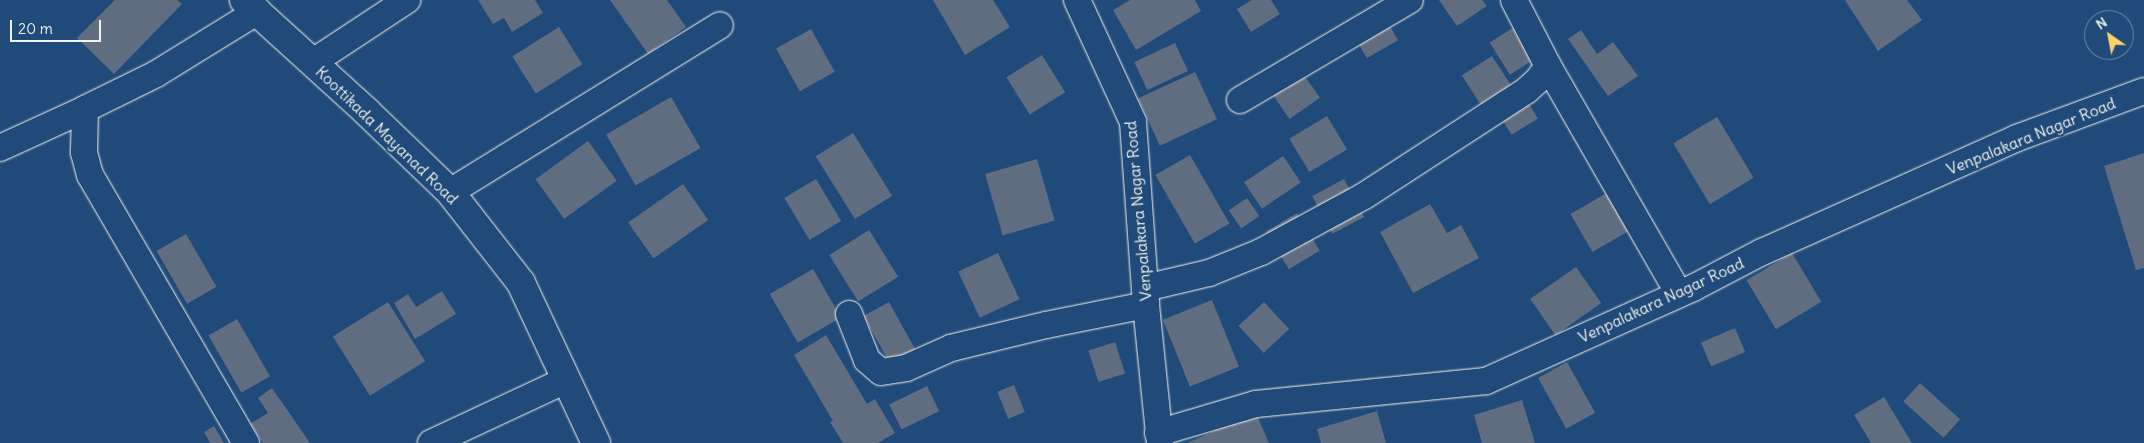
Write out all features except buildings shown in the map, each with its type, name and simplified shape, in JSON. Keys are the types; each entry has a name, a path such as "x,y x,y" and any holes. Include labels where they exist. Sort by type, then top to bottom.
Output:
{"main road":[{"name":"Koottikada Mayanad Road","path":"251,6 450,192 521,283 596,443"}],"street":[{"path":"313,62 407,0"},
{"name":"Venpalakara Nagar Road","path":"1077,0 1133,122 1159,438 1256,404 1486,382 1679,294 1762,252 2017,138 2144,90"},
{"path":"1240,100 1410,0"},
{"path":"1514,0 1548,66 1679,294"},
{"path":"0,148 85,110 156,74 251,6"},
{"path":"450,192 720,25"},
{"path":"849,314 867,360 881,372 906,368 951,348 1046,325 1146,296 1261,252 1364,196 1527,90 1538,80 1548,66"},
{"path":"85,110 84,152 90,175 246,443"},
{"path":"431,443 566,380"}]}
